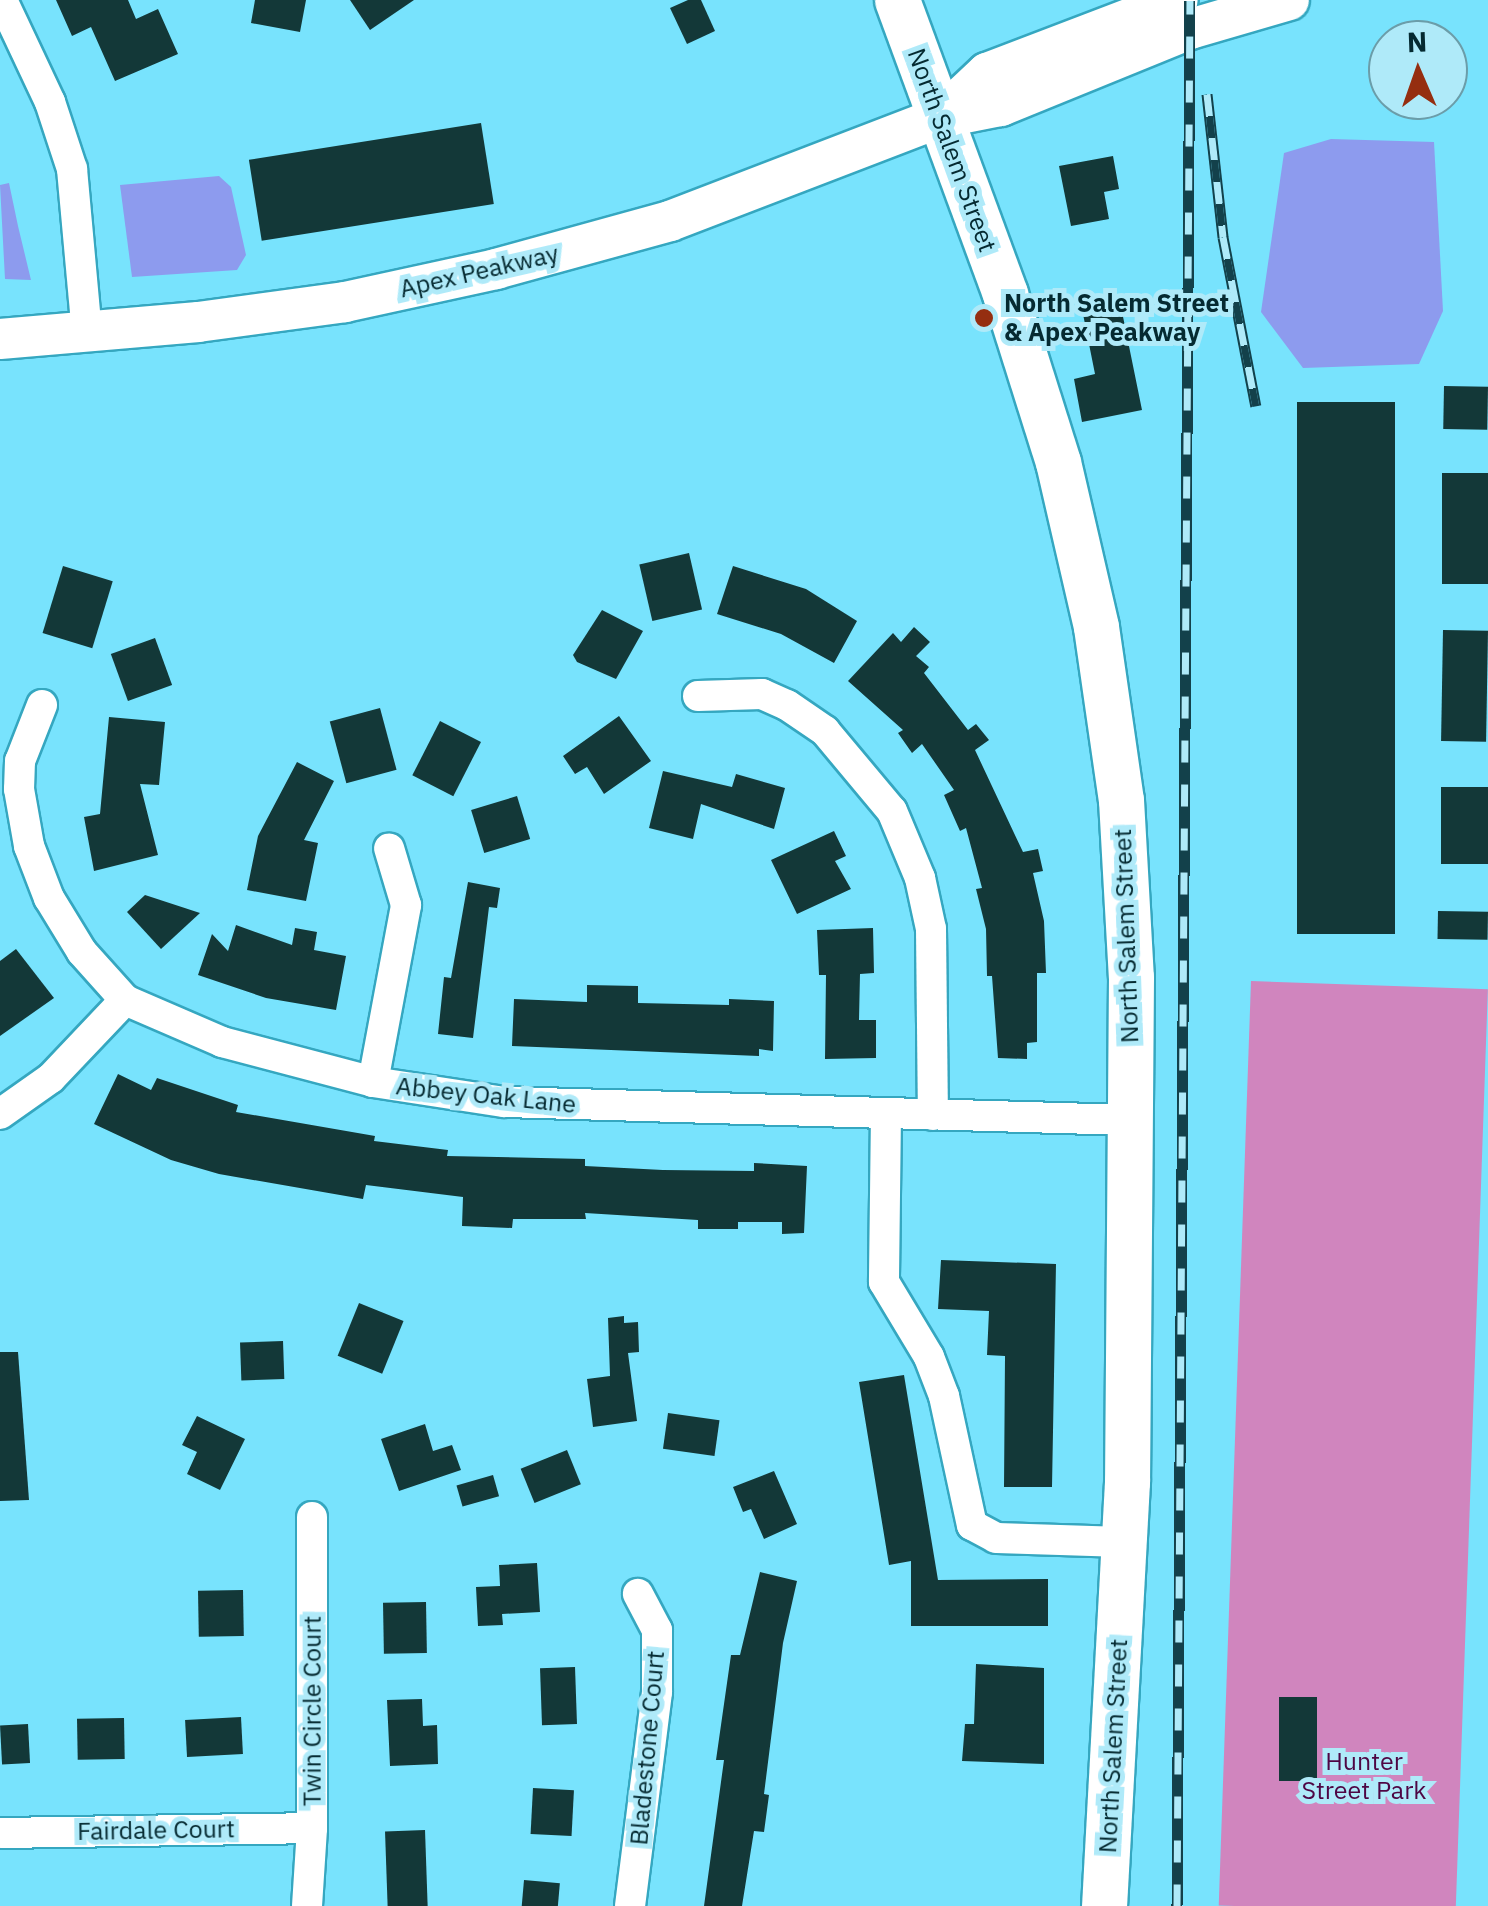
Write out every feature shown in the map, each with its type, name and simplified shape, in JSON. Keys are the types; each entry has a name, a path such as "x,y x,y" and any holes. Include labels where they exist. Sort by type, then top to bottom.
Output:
{"main road":[{"name":"North Salem Street","path":"897,0 1005,294 1058,462 1096,628 1127,874 1130,1120 1124,1542 1104,1906"},
{"name":"Apex Peakway","path":"939,118 986,73 1178,0"},
{"name":"Apex Peakway","path":"0,339 87,333 345,302 496,269 670,221 939,118 1001,106 1190,29 1288,0"}],"street":[{"path":"2,0 50,102 72,169 87,333"},
{"path":"698,696 762,694 787,705 825,731 892,810 920,878 930,929 933,1114"},
{"name":"Abbey Oak Lane","path":"42,705 20,761 19,789 29,846 65,928 125,1000 252,1052 373,1082 504,1102 1130,1120"},
{"path":"373,1082 406,905 389,848"},
{"path":"0,1114 52,1078 125,1000"},
{"path":"886,1114 884,1282 929,1357 944,1396 972,1525 996,1538 1124,1542"},
{"name":"Twin Circle Court","path":"308,1906 312,1828 312,1517"},
{"name":"Bladestone Court","path":"630,1906 657,1692 657,1630 638,1594"},
{"name":"Fairdale Court","path":"0,1833 312,1828"}],"green space":[{"name":"Hunter Street Park","path":"1251,981 1488,989 1456,1906 1219,1905"}],"water":[{"path":"1331,139 1434,142 1443,311 1419,364 1303,368 1261,312 1284,153"},
{"path":"219,176 231,187 246,255 237,270 132,277 120,185"},
{"path":"9,183 31,280 5,279 0,185"}],"building":[{"path":"56,0 128,0 136,19 158,9 178,54 115,81 91,27 72,36"},
{"path":"255,0 306,0 300,32 251,23"},
{"path":"350,0 414,0 370,30"},
{"path":"688,0 701,0 715,31 687,44 670,8"},
{"path":"481,123 494,204 262,241 249,160"},
{"path":"1113,156 1119,189 1104,192 1109,219 1071,226 1059,166"},
{"path":"1119,297 1142,410 1082,422 1074,379 1095,374 1081,304"},
{"path":"1444,386 1488,387 1487,430 1443,429"},
{"path":"1297,402 1395,402 1395,934 1297,934"},
{"path":"1442,473 1488,473 1488,584 1442,584"},
{"path":"689,553 702,610 652,621 639,564"},
{"path":"63,566 113,581 92,648 43,633"},
{"path":"733,566 806,589 857,621 834,663 781,634 717,614"},
{"path":"602,610 643,631 616,679 577,662 573,655"},
{"path":"914,627 930,642 916,656 929,667 924,673 968,730 976,724 989,740 975,750 1023,852 1038,849 1043,871 1033,873 1044,921 1046,973 1037,973 1037,1042 1027,1043 1027,1059 998,1058 992,976 987,976 986,929 976,889 982,888 966,828 960,831 944,795 954,790 922,744 912,753 898,733 903,730 848,681 893,633 901,642"},
{"path":"1443,630 1488,631 1486,742 1441,741"},
{"path":"155,638 172,685 128,701 111,654"},
{"path":"380,708 397,770 346,783 330,721"},
{"path":"619,716 651,761 604,794 587,767 575,774 563,756"},
{"path":"109,717 165,722 159,785 140,784 158,855 94,871 84,817 100,814"},
{"path":"440,721 481,742 453,796 412,775"},
{"path":"297,762 334,781 304,840 318,843 306,901 247,890 258,836"},
{"path":"663,771 732,787 736,774 785,788 774,829 701,804 693,839 649,828"},
{"path":"1441,787 1488,787 1488,864 1441,864"},
{"path":"517,796 530,839 484,853 471,810"},
{"path":"834,831 846,856 835,861 851,889 797,914 771,860"},
{"path":"468,882 500,888 497,908 489,907 473,1038 438,1034 444,977 451,978"},
{"path":"145,895 200,913 161,949 127,912"},
{"path":"1438,911 1488,912 1488,940 1438,939"},
{"path":"236,925 292,945 295,928 317,932 314,950 346,956 336,1010 266,998 198,975 212,934 228,951"},
{"path":"873,928 874,973 860,974 859,1020 876,1020 876,1058 825,1059 826,975 819,975 817,930"},
{"path":"16,949 54,998 0,1036 0,961"},
{"path":"587,985 638,986 638,1003 729,1005 729,999 774,1001 773,1051 759,1049 759,1056 512,1046 514,999 587,1002"},
{"path":"118,1074 151,1090 157,1078 238,1105 236,1112 375,1136 374,1141 448,1150 447,1156 585,1159 585,1166 663,1170 754,1171 754,1163 807,1166 804,1233 782,1234 782,1222 738,1222 738,1229 698,1229 698,1220 585,1213 586,1219 513,1219 512,1228 462,1226 463,1197 366,1185 363,1199 219,1174 171,1160 94,1124"},
{"path":"941,1260 1056,1264 1052,1487 1004,1487 1005,1356 987,1355 989,1311 938,1309"},
{"path":"359,1303 404,1321 382,1374 338,1356"},
{"path":"624,1316 624,1323 638,1322 639,1352 628,1353 637,1421 593,1427 587,1379 610,1376 608,1318"},
{"path":"283,1341 284,1379 241,1380 240,1343"},
{"path":"0,1352 18,1352 29,1500 0,1501"},
{"path":"904,1375 938,1580 1048,1579 1048,1626 911,1626 911,1561 889,1565 859,1382"},
{"path":"668,1413 719,1420 714,1456 663,1449"},
{"path":"197,1416 245,1439 220,1490 187,1474 197,1452 182,1445"},
{"path":"425,1424 433,1451 452,1445 461,1470 399,1491 381,1439"},
{"path":"567,1450 581,1484 535,1503 521,1469"},
{"path":"774,1471 797,1524 764,1539 751,1509 743,1512 733,1487"},
{"path":"493,1475 499,1496 463,1507 456,1485"},
{"path":"537,1563 540,1612 502,1614 503,1625 478,1626 476,1587 500,1586 499,1565"},
{"path":"760,1572 797,1581 783,1643 764,1794 769,1795 764,1832 754,1831 742,1906 704,1906 724,1760 716,1760 731,1655 740,1655"},
{"path":"243,1590 244,1636 199,1637 198,1591"},
{"path":"426,1602 427,1653 384,1654 383,1603"},
{"path":"976,1664 1044,1668 1044,1764 962,1761 965,1724 974,1724"},
{"path":"575,1667 577,1724 542,1725 540,1668"},
{"path":"1279,1697 1317,1697 1317,1781 1279,1781"},
{"path":"422,1699 423,1726 437,1725 438,1764 390,1766 387,1700"},
{"path":"241,1717 243,1754 187,1757 185,1720"},
{"path":"124,1718 125,1759 78,1760 77,1719"},
{"path":"28,1724 30,1763 2,1764 0,1725"},
{"path":"533,1788 574,1790 572,1836 531,1834"},
{"path":"425,1830 428,1906 388,1906 385,1831"},
{"path":"524,1880 560,1883 558,1906 522,1906"}],"railway":[{"path":"1177,1906 1190,0"},
{"path":"1207,94 1223,237 1256,406"}],"place":[{"name":"North Salem Street & Apex Peakway","path":"984,318"}]}
